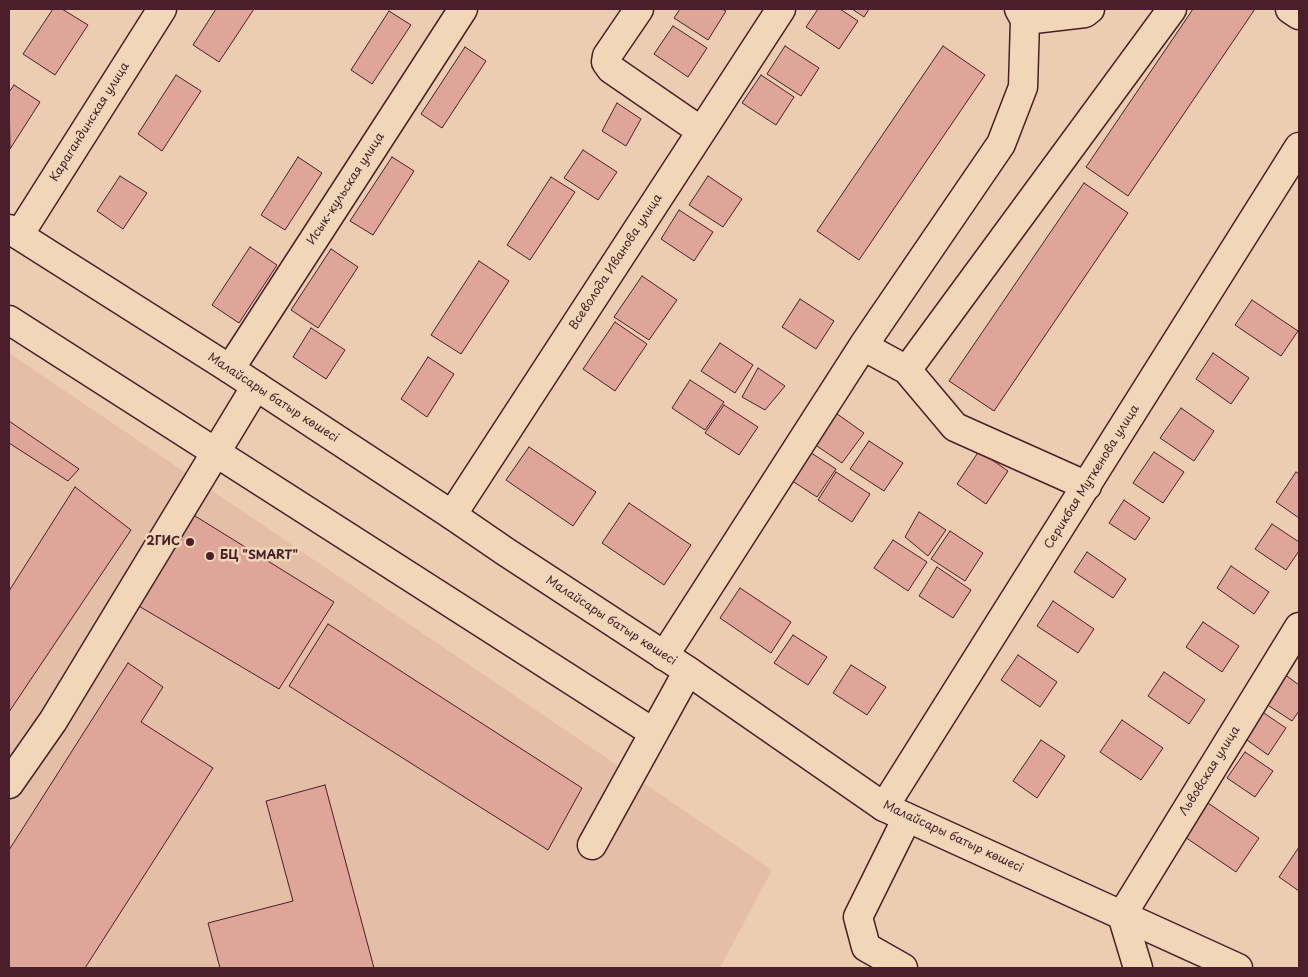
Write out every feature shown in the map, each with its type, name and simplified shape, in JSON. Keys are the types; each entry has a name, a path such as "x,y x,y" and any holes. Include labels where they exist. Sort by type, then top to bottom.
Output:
{"street":[{"name":"Карагандинская улица","path":"14,232 162,9"},
{"name":"Исык-кульская улица","path":"230,369 462,9"},
{"path":"639,9 607,56 606,62 611,69 701,131"},
{"name":"Всеволода Иванова улица","path":"452,515 781,9"},
{"path":"664,656 863,346 1002,144 1023,87 1022,14 1085,13 1090,9"},
{"path":"907,370 1172,9"},
{"path":"1290,9 1299,15"},
{"name":"Серикбая Муткенова улица","path":"903,968 866,947 858,918 895,812 1087,486 1299,147"},
{"name":"Малайсары батыр көшесі","path":"14,232 230,369 452,515 688,671 895,812 1238,968"},
{"path":"9,320 654,733"},
{"path":"863,346 907,370 955,427 1087,486"},
{"path":"9,784 53,721 256,386"},
{"name":"Львовская улица","path":"1122,915 1299,627"},
{"path":"592,845 688,671"},
{"path":"1122,915 1138,968"}],"shaded area":[{"path":"9,353 772,870 720,968 9,968"}],"building":[{"path":"53,9 62,9 88,25 55,75 23,54"},
{"path":"216,9 254,9 219,62 193,45"},
{"path":"680,9 722,9 726,11 708,40 674,18"},
{"path":"818,9 840,9 858,21 839,49 806,27"},
{"path":"852,9 869,9 864,17"},
{"path":"1193,9 1255,9 1128,196 1086,167"},
{"path":"389,11 411,25 372,84 351,70"},
{"path":"673,26 707,48 688,77 654,54"},
{"path":"785,46 819,68 801,96 767,74"},
{"path":"943,46 985,75 859,260 817,231"},
{"path":"465,47 486,61 442,128 421,114"},
{"path":"176,75 201,91 162,151 138,134"},
{"path":"761,75 794,97 776,125 742,103"},
{"path":"14,85 40,102 10,149 9,92"},
{"path":"617,103 641,119 626,146 602,131"},
{"path":"583,150 617,172 598,200 564,178"},
{"path":"298,157 322,173 285,230 261,215"},
{"path":"392,157 414,171 373,235 350,221"},
{"path":"120,176 147,193 123,229 97,211"},
{"path":"708,176 742,199 723,227 689,205"},
{"path":"551,177 575,192 530,260 507,245"},
{"path":"1084,183 1128,213 994,411 949,381"},
{"path":"679,210 713,232 694,261 661,239"},
{"path":"250,247 277,265 239,323 212,305"},
{"path":"331,249 358,267 318,328 291,310"},
{"path":"479,261 509,281 461,354 431,335"},
{"path":"642,276 677,300 649,340 614,317"},
{"path":"800,299 834,321 816,349 782,327"},
{"path":"1252,300 1298,331 1281,356 1235,325"},
{"path":"615,322 647,344 615,391 583,369"},
{"path":"311,328 345,350 326,379 293,357"},
{"path":"720,343 753,365 735,393 701,371"},
{"path":"1213,353 1249,378 1231,404 1196,379"},
{"path":"428,357 454,374 427,417 401,399"},
{"path":"758,368 785,386 765,410 742,397"},
{"path":"690,380 724,402 705,430 672,408"},
{"path":"724,405 758,427 739,455 705,433"},
{"path":"1181,408 1214,431 1194,461 1160,438"},
{"path":"833,411 864,433 842,463 811,442"},
{"path":"9,421 79,469 68,481 9,443"},
{"path":"869,441 903,463 884,491 850,469"},
{"path":"529,447 596,492 573,526 506,480"},
{"path":"802,447 836,469 817,497 783,475"},
{"path":"979,451 1008,471 986,504 957,484"},
{"path":"1154,452 1184,472 1163,503 1133,483"},
{"path":"836,472 870,494 852,522 818,500"},
{"path":"1296,472 1299,474 1299,518 1276,502"},
{"path":"75,487 131,530 9,712 9,591"},
{"path":"1124,500 1150,518 1135,540 1109,523"},
{"path":"629,503 691,545 664,585 602,543"},
{"name":"БЦ \"SMART\"","path":"187,511 334,602 279,689 132,602"},
{"path":"919,512 946,530 928,556 905,537"},
{"path":"1272,524 1299,542 1299,551 1286,570 1255,549"},
{"path":"950,531 983,553 965,581 931,559"},
{"path":"893,540 927,562 908,591 874,568"},
{"path":"1087,552 1126,579 1113,598 1074,572"},
{"path":"1231,566 1269,592 1254,614 1217,588"},
{"path":"937,567 971,590 953,618 919,596"},
{"path":"740,588 791,622 771,653 720,618"},
{"path":"1053,601 1094,629 1078,653 1037,626"},
{"path":"1203,622 1239,646 1222,672 1186,647"},
{"path":"328,624 582,788 548,850 289,686"},
{"path":"793,635 827,657 808,685 774,663"},
{"path":"1018,655 1057,682 1040,707 1001,680"},
{"path":"128,663 163,687 141,722 213,768 85,968 9,968 9,850"},
{"path":"851,665 886,687 867,715 833,693"},
{"path":"1280,671 1299,685 1299,711 1292,721 1260,700"},
{"path":"1164,672 1205,700 1189,724 1148,696"},
{"path":"1258,709 1286,728 1268,755 1240,735"},
{"path":"1122,720 1163,748 1141,780 1100,752"},
{"path":"1041,740 1065,756 1037,798 1013,781"},
{"path":"1245,752 1273,771 1255,797 1227,778"},
{"path":"325,785 374,968 220,968 208,923 293,901 266,801"},
{"path":"1208,803 1259,838 1236,872 1185,837"},
{"path":"1299,847 1299,891 1279,877"}],"place":[{"name":"2ГИС","path":"190,542"},
{"name":"БЦ \"SMART\"","path":"210,556"}]}
